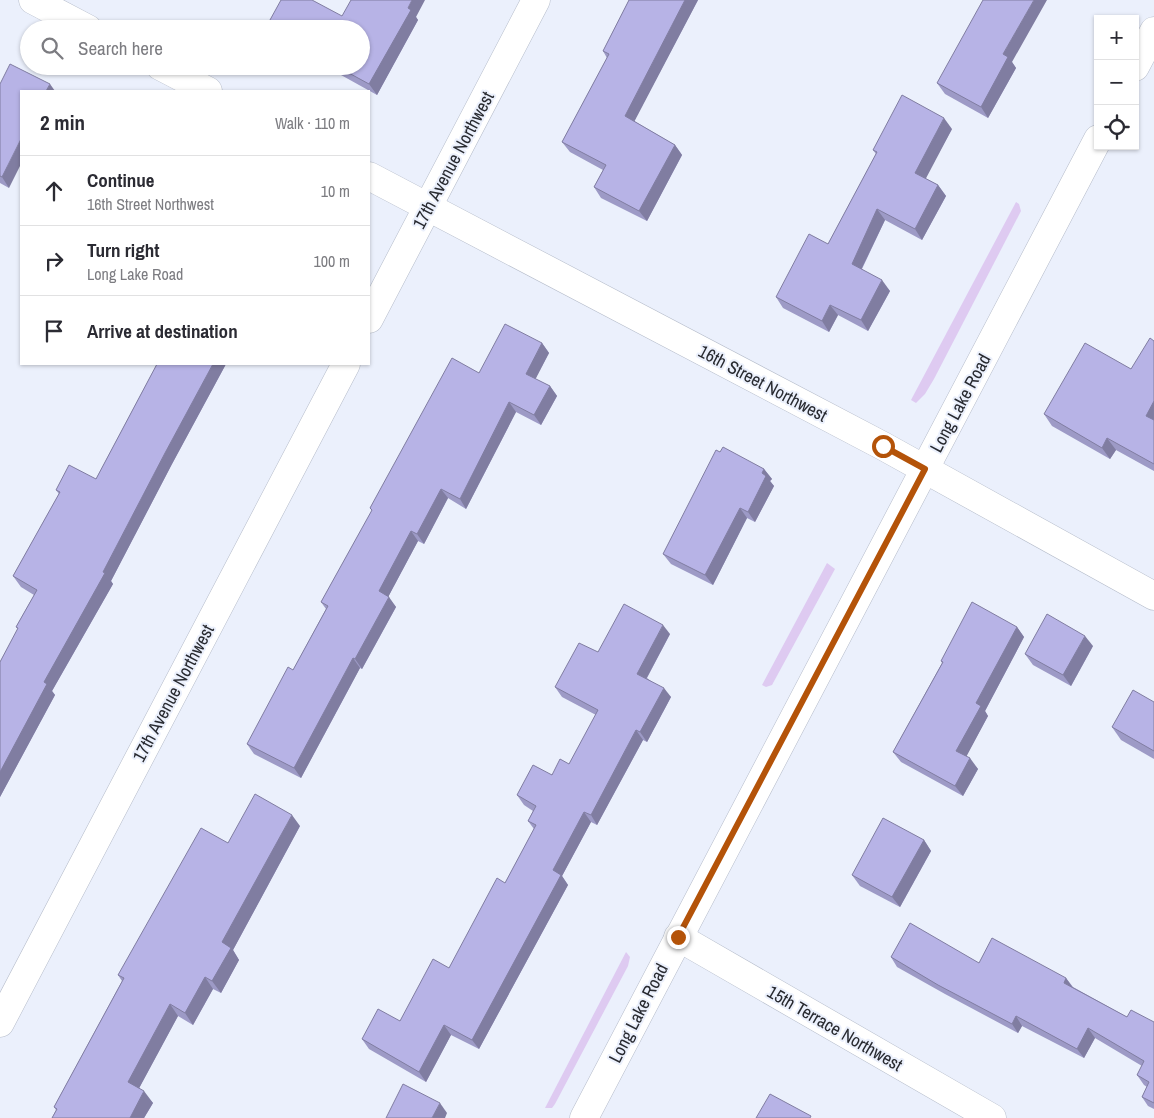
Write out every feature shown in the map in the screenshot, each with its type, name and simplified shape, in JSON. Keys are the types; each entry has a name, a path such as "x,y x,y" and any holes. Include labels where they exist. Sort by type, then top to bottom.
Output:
{"street":[{"path":"33,0 71,20"},
{"name":"17th Avenue Northwest","path":"370,318 536,0"},
{"path":"1139,60 1154,31"},
{"path":"177,75 206,90"},
{"name":"Long Lake Road","path":"584,1118 1094,147"},
{"name":"16th Street Northwest","path":"370,177 925,469 1154,596"},
{"name":"17th Avenue Northwest","path":"0,1023 345,365"},
{"name":"15th Terrace Northwest","path":"678,937 992,1118"}],"shaded area":[{"path":"1016,202 1019,204 1021,211 934,379 925,394 916,403 911,400"},
{"path":"827,563 835,569 772,685 766,687 762,685"},
{"path":"626,952 630,957 628,966 555,1104 552,1108 545,1108"}],"building":[{"path":"281,0 312,0 342,16 351,0 412,0 408,8 411,10 369,84 352,75 370,75 370,20 270,20"},
{"path":"629,0 685,0 625,116 675,145 639,211 594,187 606,165 562,142 609,54 603,51"},
{"path":"983,0 1034,0 1003,54 1008,57 981,107 937,83"},
{"path":"10,64 20,69 20,75 32,75 50,84 47,90 20,90 20,141 2,177 0,176 0,84"},
{"path":"902,95 944,118 915,173 938,185 915,229 877,209 852,264 882,280 861,320 830,305 822,321 776,297 809,234 828,244 877,152 873,150"},
{"path":"505,324 542,343 526,374 550,386 534,415 509,402 460,499 441,489 417,534 411,531 379,591 389,597 355,659 353,658 294,768 247,744 288,667 293,670 328,606 321,602 452,358 479,373"},
{"path":"1150,338 1154,341 1154,401 1146,416 1154,420 1154,464 1107,438 1102,448 1044,414 1085,343 1131,369"},
{"path":"156,365 212,365 103,572 105,573 44,682 47,684 0,772 0,662 18,628 16,627 37,590 13,576 60,492 56,490 69,465 96,479"},
{"path":"723,447 764,469 762,473 766,476 748,512 740,508 705,575 663,554 716,450 720,452"},
{"path":"972,602 1017,627 976,703 981,706 956,751 970,758 955,786 893,752 943,662 941,661"},
{"path":"624,604 663,625 637,674 664,688 640,732 636,730 591,815 584,812 553,870 561,875 472,1040 444,1025 419,1072 362,1039 378,1009 400,1021 433,959 449,968 497,878 505,883 536,825 528,821 536,806 517,795 533,765 552,775 560,759 569,764 598,710 555,687 579,643 598,652"},
{"path":"1047,614 1085,636 1063,675 1025,654"},
{"path":"1133,690 1154,702 1154,751 1112,727"},
{"path":"255,794 292,815 222,942 231,948 212,981 205,977 185,1013 170,1004 128,1082 144,1091 130,1118 52,1118 57,1109 54,1107 124,978 118,975 201,828 228,843"},
{"path":"883,818 924,840 892,897 852,875"},
{"path":"910,923 979,963 992,938 1066,978 1064,983 1127,1017 1131,1010 1154,1022 1154,1103 1142,1097 1149,1082 1137,1075 1144,1061 1088,1028 1077,1049 1016,1016 1012,1024 938,985 891,957"},
{"path":"403,1084 440,1103 432,1118 386,1118"},
{"path":"770,1094 811,1116 810,1118 756,1118"}],"route":[{"path":"678,937 925,469 883,446"}]}
